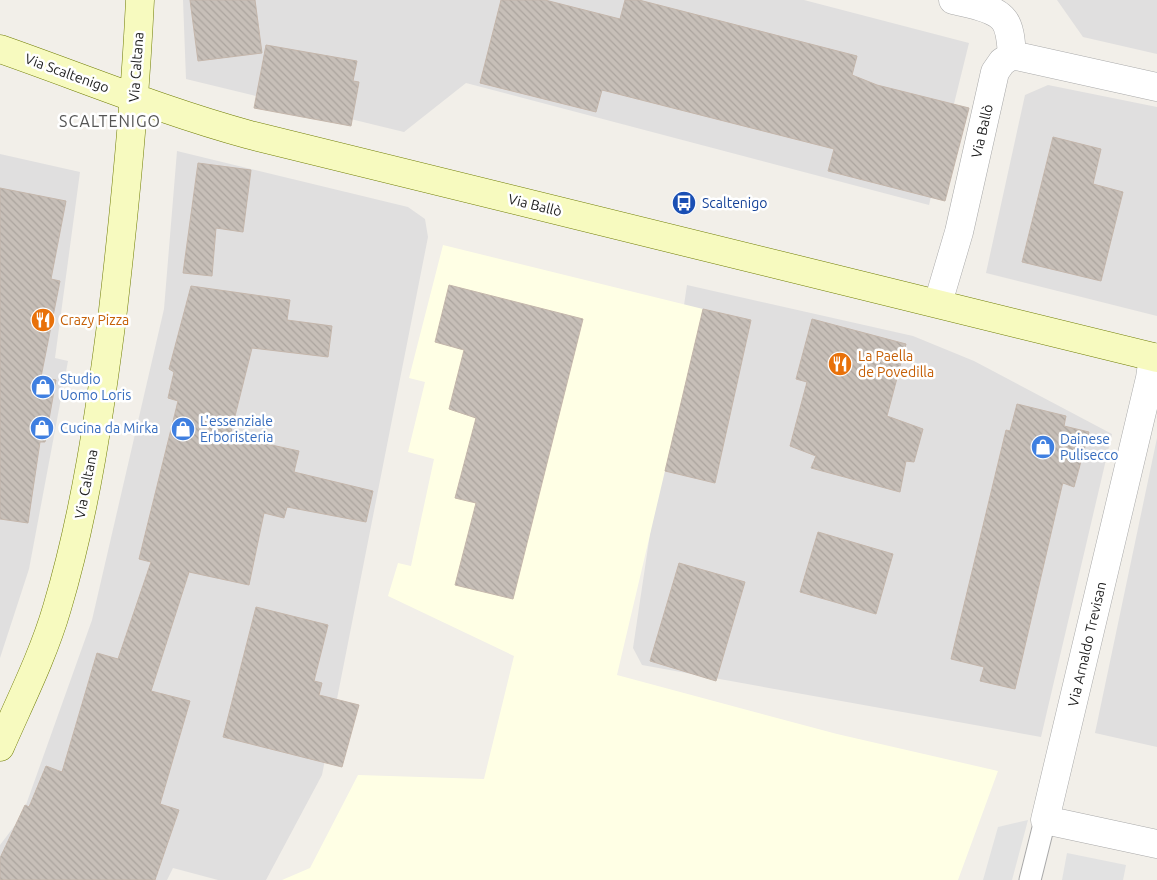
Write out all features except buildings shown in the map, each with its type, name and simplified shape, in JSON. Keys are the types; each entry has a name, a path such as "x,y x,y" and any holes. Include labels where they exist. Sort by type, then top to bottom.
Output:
{"main road":[{"name":"Via Caltana","path":"0,747 36,665 57,610 90,468 103,390 124,226 140,0"},
{"name":"Via Scaltenigo","path":"0,49 134,98"},
{"name":"Via Ballò","path":"134,98 200,121 250,135 1155,358"}],"street":[{"path":"953,0 978,6 1004,20 1009,32 1012,55 1157,87"},
{"name":"Via Ballò","path":"938,303 959,232 995,72 1002,62 1012,55"},
{"name":"Via Arnaldo Trevisan","path":"1045,820 1155,358"},
{"path":"1045,820 1157,844"}],"lane":[{"path":"1030,880 1045,820"}],"shaded area":[{"path":"183,0 804,0 969,43 929,205 466,83 404,132 186,79"},
{"path":"1057,0 1157,0 1157,54 1083,37"},
{"path":"1048,85 1157,107 1157,316 986,273 1025,95"},
{"path":"177,151 408,207 425,219 428,237 322,775 266,880 218,880 173,868 167,880 0,880 0,845 22,816 92,620 164,309"},
{"path":"0,154 80,172 55,358 68,361 29,569 0,658"},
{"path":"443,245 703,309 617,675 837,734 998,771 958,880 282,880 310,868 358,775 484,779 514,656 388,596 398,563 411,566 434,459 408,452 425,382 409,378"},
{"path":"687,285 913,336 974,361 1112,434 1041,737 642,665 633,648"},
{"path":"1157,438 1157,747 1095,733"},
{"path":"1028,820 1012,880 983,880 998,827"},
{"path":"1067,853 1126,865 1123,880 1062,880"}],"place":[{"name":"Scaltenigo","path":"684,203"},
{"name":"Crazy Pizza","path":"43,320"},
{"name":"La Paella de Povedilla","path":"840,364"},
{"name":"Studio Uomo Loris","path":"43,387"},
{"name":"Cucina da Mirka","path":"42,428"},
{"name":"L'essenziale Erboristeria","path":"183,429"},
{"name":"Dainese Pulisecco","path":"1043,447"}],"district":[{"name":"SCALTENIGO","path":"110,121"}]}
